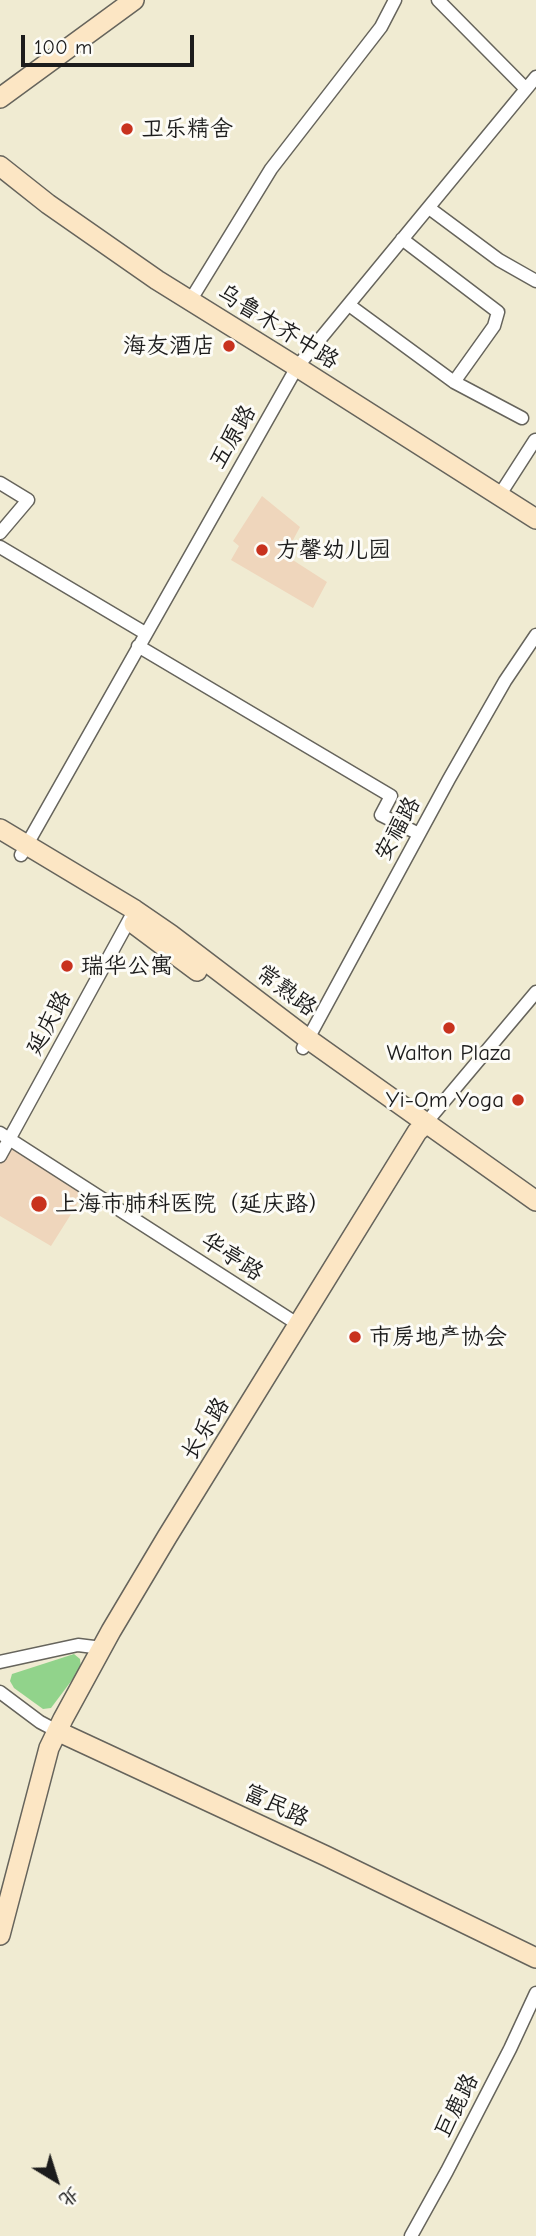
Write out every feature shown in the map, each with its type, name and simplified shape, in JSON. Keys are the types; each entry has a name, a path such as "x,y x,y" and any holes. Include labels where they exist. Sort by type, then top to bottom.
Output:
{"street":[{"path":"0,98 134,0"},
{"path":"190,301 271,169 381,27 396,0"},
{"path":"438,0 526,89"},
{"name":"五原路","path":"23,850 297,366 536,77"},
{"name":"乌鲁木齐中路","path":"0,166 48,204 190,301 536,519"},
{"path":"429,208 499,260 536,281"},
{"path":"402,239 498,312 494,326 454,382"},
{"path":"349,305 454,382 522,418"},
{"path":"499,496 535,440"},
{"path":"0,483 28,500 0,533"},
{"path":"0,547 145,634"},
{"name":"安福路","path":"305,1044 505,681 536,635"},
{"path":"138,646 391,796 381,815 419,834"},
{"name":"常熟路","path":"0,829 23,850 132,915 170,933 305,1044 536,1215"},
{"name":"常熟路","path":"0,843 23,850"},
{"name":"延庆路","path":"0,1156 5,1136 132,915"},
{"name":"长乐路","path":"0,1935 49,1748 102,1648 167,1537 421,1128 536,992"},
{"name":"常熟路","path":"421,1128 536,1201"},
{"name":"华亭路","path":"5,1136 299,1325"},
{"path":"0,1662 78,1645 102,1648"},
{"name":"富民路","path":"0,1692 40,1722 57,1731 326,1856 536,1958"},
{"name":"巨鹿路","path":"411,2236 460,2147 536,1993"}],"shaded area":[{"name":"方馨幼儿园","path":"262,496 300,527 285,555 327,582 313,608 231,560 239,546 233,541"},
{"name":"上海市肺科医院（延庆路）","path":"12,1143 85,1192 51,1246 0,1216 0,1163"}],"green space":[{"path":"74,1654 80,1659 81,1668 51,1708 43,1709 14,1688 10,1681 12,1674"}],"place":[{"name":"卫乐精舍","path":"127,129"},
{"name":"海友酒店","path":"229,346"},
{"name":"方馨幼儿园","path":"262,550"},
{"name":"瑞华公寓","path":"67,966"},
{"name":"Walton Plaza","path":"449,1028"},
{"name":"Yi-Om Yoga","path":"518,1100"},
{"name":"上海市肺科医院（延庆路）","path":"39,1204"},
{"name":"市房地产协会","path":"355,1337"}]}
